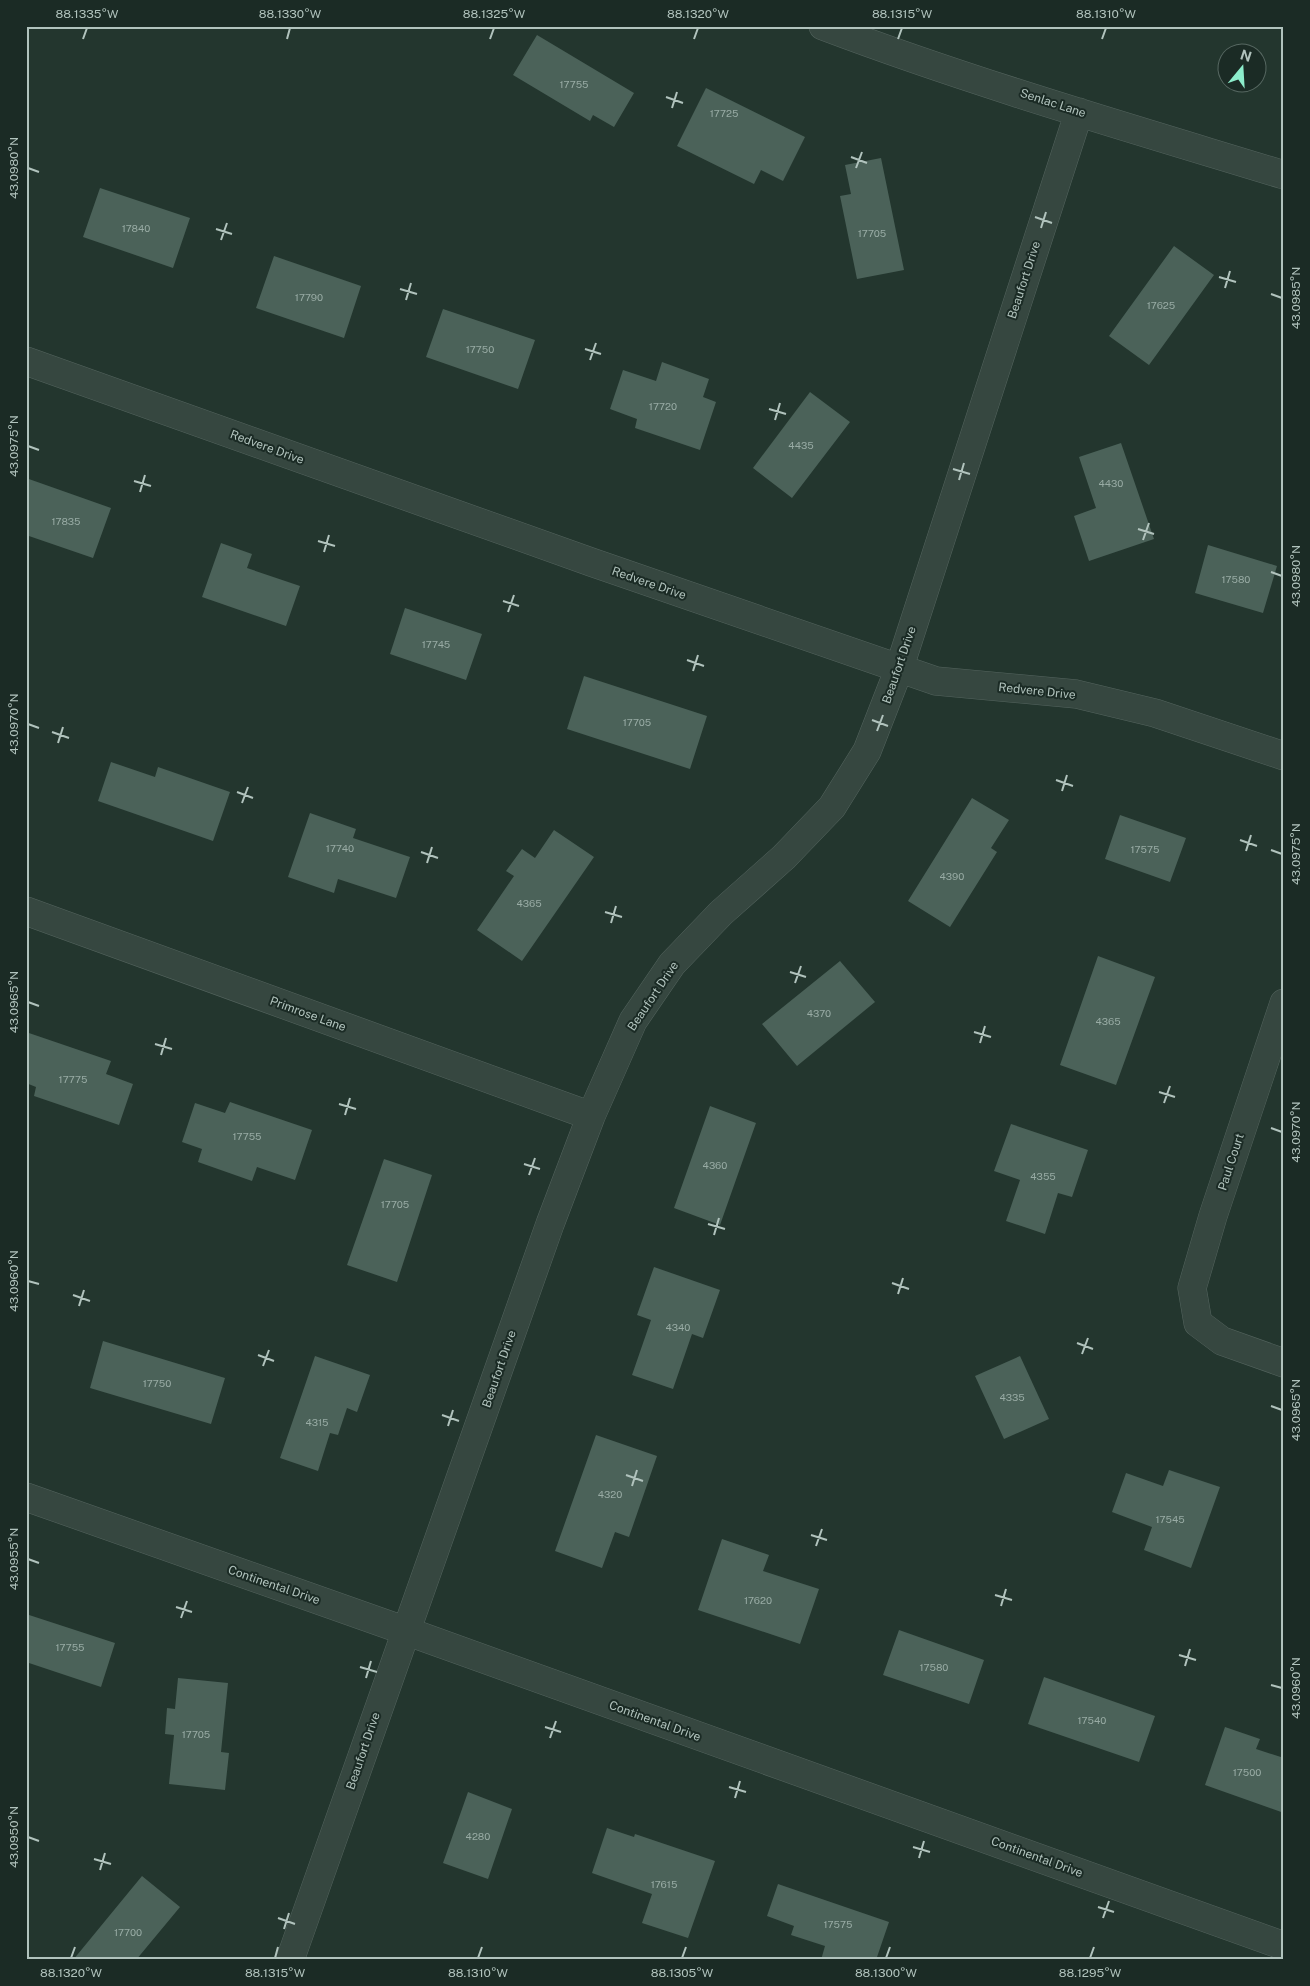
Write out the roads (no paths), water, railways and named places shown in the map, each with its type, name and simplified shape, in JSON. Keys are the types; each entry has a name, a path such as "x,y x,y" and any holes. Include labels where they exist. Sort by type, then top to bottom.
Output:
{"street":[{"name":"Senlac Lane","path":"824,26 873,45 1078,112 1284,175"},
{"name":"Beaufort Drive","path":"290,1960 550,1224 591,1116 633,1021 672,964 721,913 784,857 832,807 867,751 899,669 1078,112"},
{"name":"Redvere Drive","path":"26,361 591,562 936,681 1076,694 1155,713 1284,756"},
{"name":"Primrose Lane","path":"26,911 591,1116"},
{"name":"Paul Court","path":"1284,1003 1213,1216 1192,1288 1198,1323 1222,1341 1284,1362"},
{"name":"Continental Drive","path":"26,1497 406,1631 1284,1946"}]}
